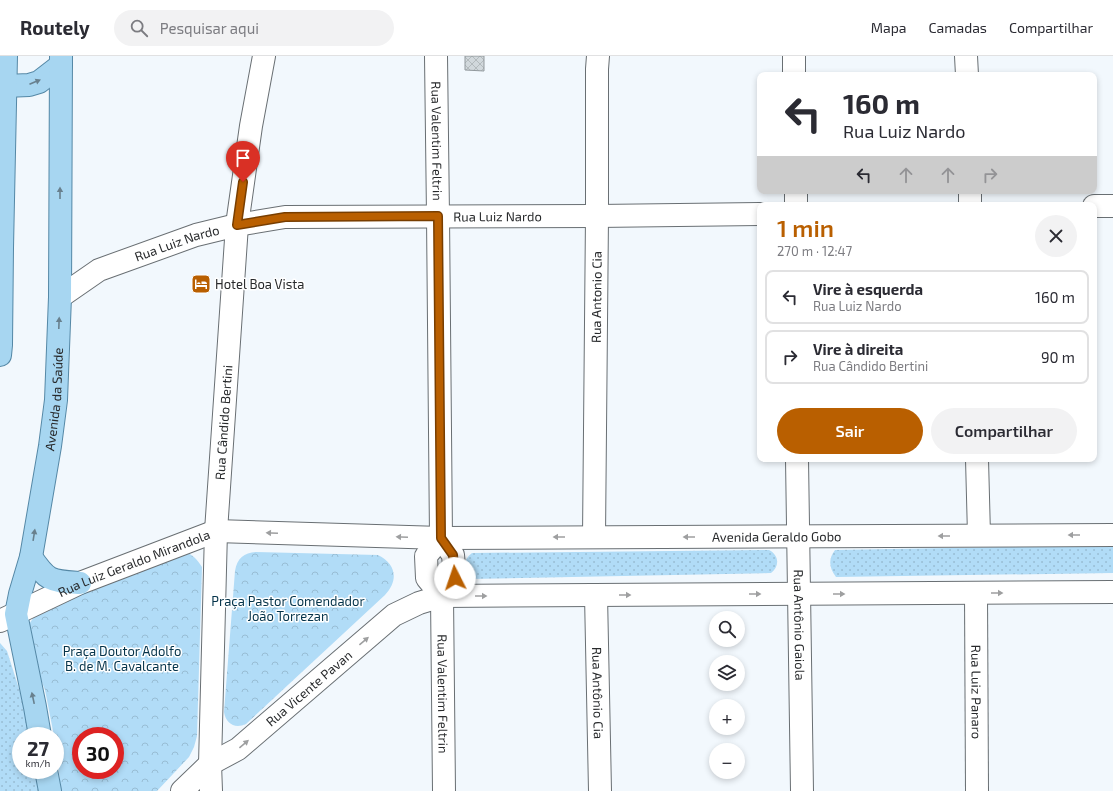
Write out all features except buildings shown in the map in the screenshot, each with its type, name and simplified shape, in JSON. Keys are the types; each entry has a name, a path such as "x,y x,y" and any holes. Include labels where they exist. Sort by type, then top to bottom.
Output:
{"main road":[{"path":"0,356 3,86 6,56"},
{"path":"3,86 29,85 39,82 61,60"},
{"name":"Avenida da Saúde","path":"38,727 35,707 8,618 20,594 31,557 50,446 56,400 60,297 61,60"},
{"path":"31,557 46,577 57,582 80,583"},
{"path":"48,779 50,791"}],"street":[{"name":"Rua Cândido Bertini","path":"211,791 210,764 216,531 237,225 251,126 264,56"},
{"name":"Rua Valentim Feltrin","path":"436,56 441,538"},
{"name":"Rua Antonio Cia","path":"594,537 598,56"},
{"path":"794,56 794,72"},
{"path":"966,56 967,72"},
{"path":"1097,206 1113,206"},
{"name":"Rua Luiz Nardo","path":"60,297 99,270 196,235 237,225 285,217 757,214"},
{"name":"Rua Luiz Nardo","path":"60,257 74,272 99,270"},
{"name":"Rua Antônio Gaiola","path":"798,462 802,791"},
{"path":"977,462 979,536"},
{"name":"Rua Luiz Geraldo Mirandola","path":"8,618 80,583 216,531 441,538"},
{"name":"Avenida Geraldo Gobo","path":"441,538 1113,535"},
{"path":"441,538 453,555 455,578 442,596"},
{"path":"442,596 1113,592"},
{"name":"Rua Luiz Panaro","path":"976,593 977,791"},
{"name":"Rua Antônio Cia","path":"596,595 600,791"},
{"name":"Rua Valentim Feltrin","path":"442,596 444,791"},
{"name":"Rua Vicente Pavan","path":"182,791 210,764 238,749 394,615 418,603 442,596"}],"green space":[{"path":"1110,545 1113,547 1113,573 836,577 830,564 831,557 835,550"},
{"path":"769,550 775,555 777,561 776,567 771,573 469,579 464,568 465,562 472,553"},
{"name":"Praça Doutor Adolfo B. de M. Cavalcante","path":"184,551 190,554 202,567 197,736 189,757 157,791 61,791 60,779 64,779 64,727 52,727 45,690 26,642 29,624 41,611"},
{"name":"Praça Pastor Comendador João Torrezan","path":"256,552 378,555 389,563 394,573 394,578 385,595 246,724 235,726 227,720 224,712 235,571 237,563 242,557"},
{"path":"0,643 7,651 28,717 30,727 12,727 12,779 39,779 41,791 0,791"}],"place":[{"name":"Hotel Boa Vista","path":"201,284"}],"route":[{"path":"243,182 237,225 285,217 438,216 441,538 453,555 455,578"}]}
